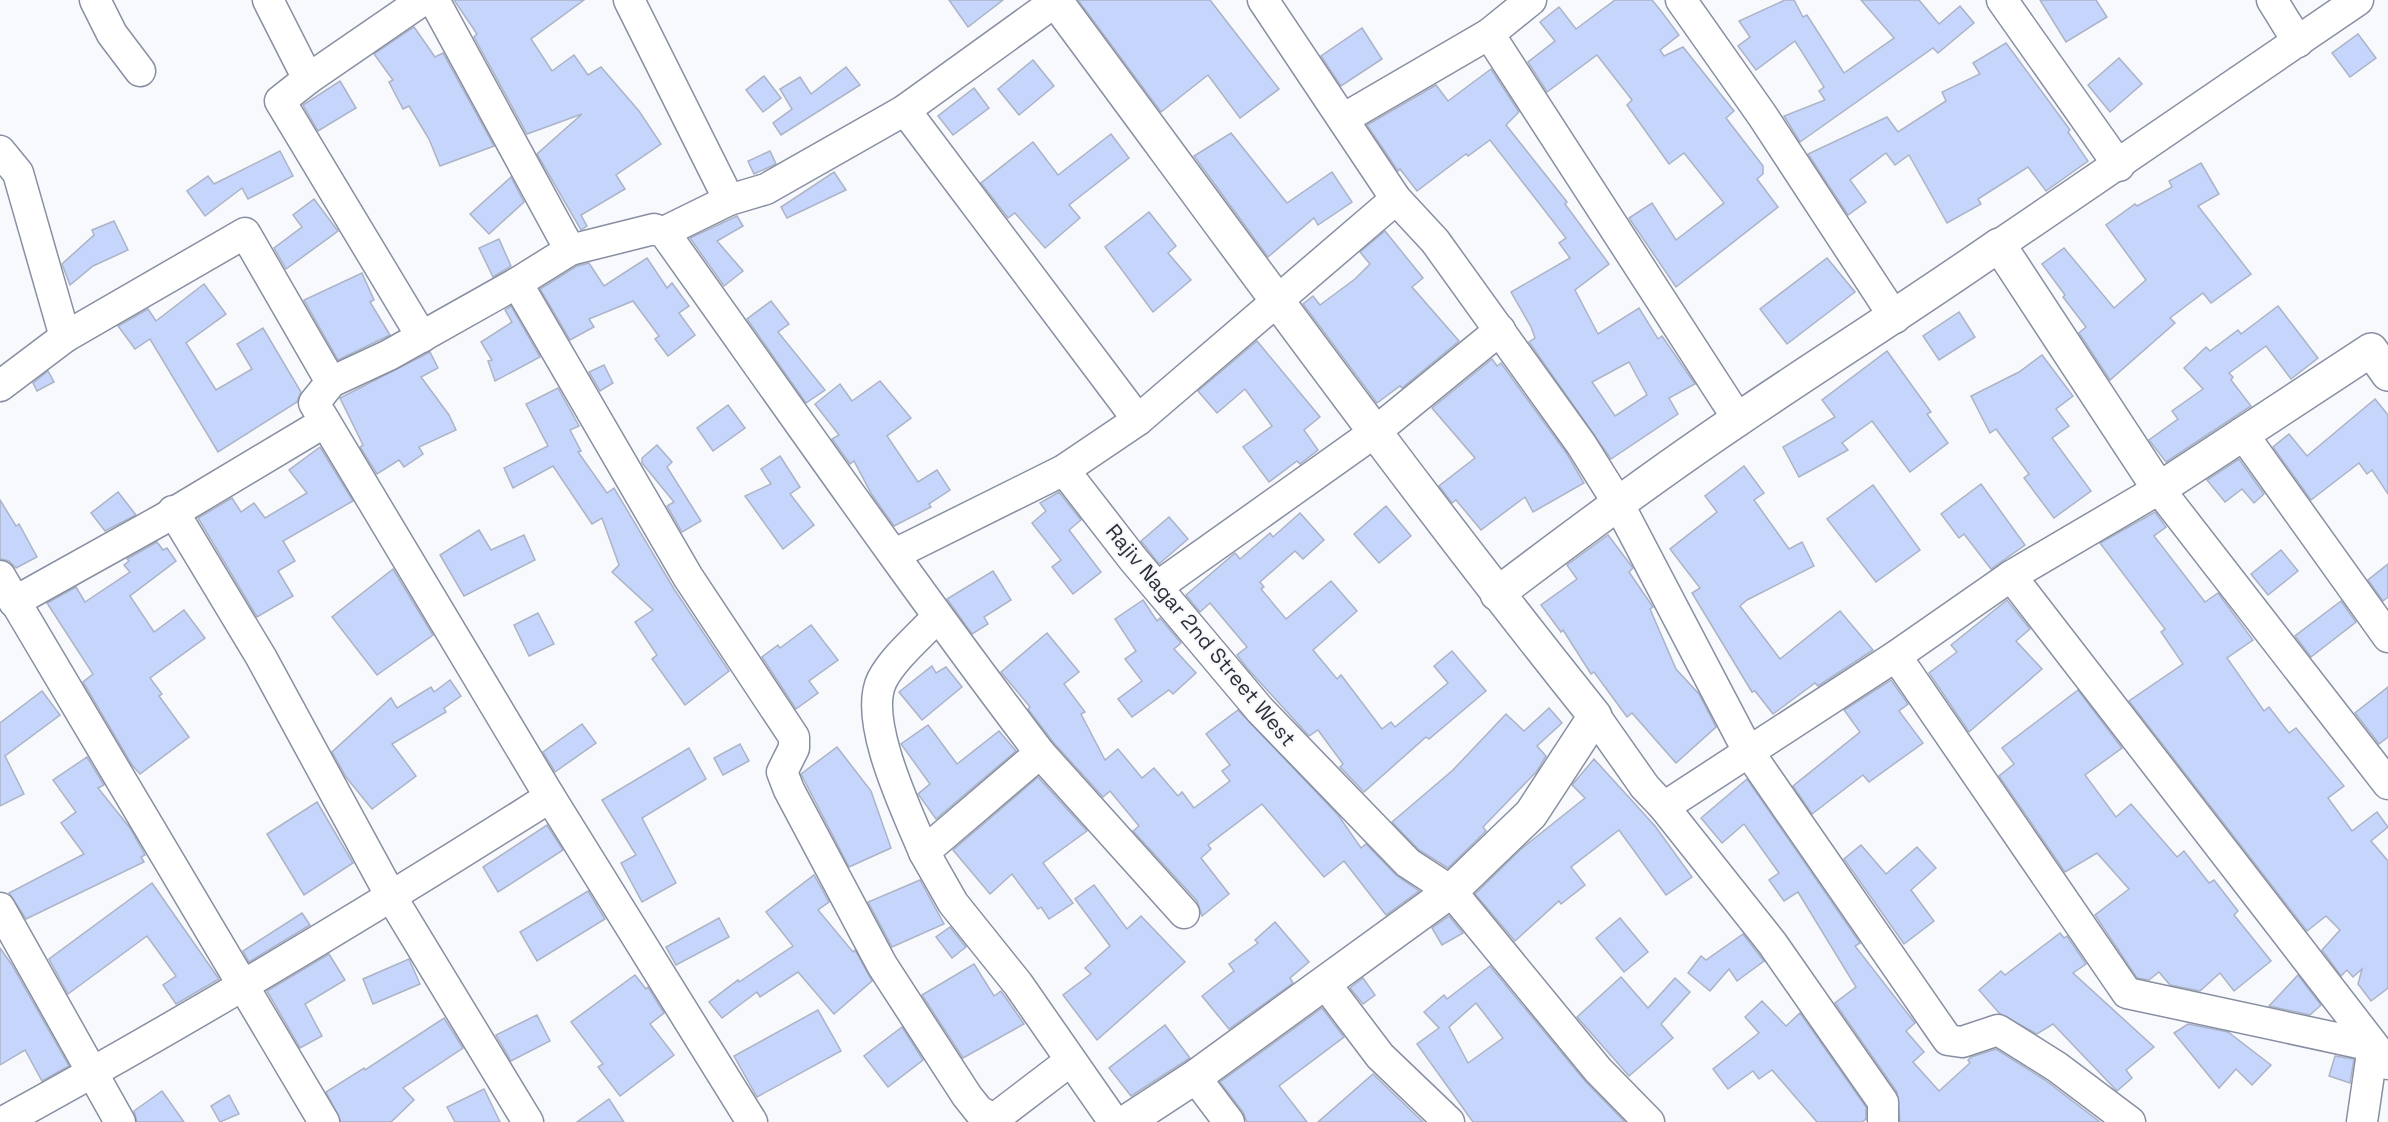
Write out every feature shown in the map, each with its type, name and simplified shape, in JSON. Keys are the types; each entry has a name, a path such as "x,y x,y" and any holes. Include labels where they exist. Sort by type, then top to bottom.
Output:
{"street":[{"path":"95,0 112,34 140,71"},
{"path":"268,0 308,79"},
{"path":"422,337 280,101 308,79 423,0"},
{"path":"434,0 570,250"},
{"path":"629,0 729,200"},
{"path":"664,232 729,200 766,189 905,110 1055,0 1277,303 1497,594 1595,716 1645,787 1664,807 1772,943 1883,1102 1883,1122"},
{"path":"1263,0 1396,199 1435,241 1581,444 1618,503 1748,751 1912,993 1948,1040 1962,1042 1998,1030 2057,1067 2130,1122"},
{"path":"1343,119 1489,34 1531,0"},
{"path":"1681,0 1762,115 1895,318"},
{"path":"2002,0 2119,166"},
{"path":"2272,0 2298,42"},
{"path":"1497,594 1618,503 1738,419 1895,318 2358,0"},
{"path":"1489,34 1738,419"},
{"path":"905,110 1138,420"},
{"path":"0,151 18,173 64,337"},
{"path":"895,554 1064,470 1138,420 1396,199"},
{"path":"752,1122 550,797 314,403 330,382 422,337 518,283 570,250 654,229 664,232 895,554 937,617 1040,753 1184,913"},
{"path":"0,386 64,337 245,233 330,382"},
{"path":"1999,245 2159,489 2388,784"},
{"path":"518,283 688,577 794,737 794,748 782,772 789,790 882,965 967,1096 979,1111 994,1119 1070,1061"},
{"path":"1157,587 1376,432 1500,330"},
{"path":"1664,807 1896,656 2011,576 2159,489 2242,433 2382,355"},
{"path":"324,1122 7,589 173,511 325,422"},
{"path":"2242,433 2388,637"},
{"name":"Rajiv Nagar 2nd Street West","path":"1064,470 1157,587 1260,710 1408,863 1451,891 1598,1070 1649,1122"},
{"path":"173,511 261,657 392,898 528,1122"},
{"path":"2011,576 2380,1055"},
{"path":"937,617 882,680 875,711 895,784 924,852 953,903 1018,984 1114,1122"},
{"path":"1896,656 2127,993 2380,1055"},
{"path":"1126,1122 1196,1077 1451,891 1531,814 1595,716"},
{"path":"924,852 1040,753"},
{"path":"3,1122 91,1074 392,898 550,797"},
{"path":"0,908 91,1074 120,1122"},
{"path":"1324,982 1380,1056 1449,1122"},
{"path":"2362,1122 2380,1055"},
{"path":"1196,1077 1229,1122"}],"building":[{"path":"454,0 584,0 531,39 552,71 574,55 588,75 601,67 639,111 661,144 616,175 625,189 581,215 587,226 581,230 537,154 582,114 527,134 474,37 477,34"},
{"path":"949,0 1003,0 968,27"},
{"path":"1078,0 1210,0 1279,89 1240,118 1208,75 1161,112"},
{"path":"1615,0 1652,0 1661,11 1679,35 1660,50 1664,56 1683,47 1734,111 1726,118 1763,166 1763,174 1757,179 1778,207 1676,287 1629,218 1652,203 1676,240 1724,203 1684,153 1669,164 1627,105 1632,100 1597,55 1547,92 1528,62 1555,41 1540,22 1559,7 1576,29"},
{"path":"1785,0 1794,0 1803,17 1807,15 1844,73 1894,38 1861,0 1919,0 1939,24 1960,6 1974,23 1938,53 1933,48 1800,142 1784,116 1825,100 1819,91 1824,87 1795,41 1756,70 1738,46 1750,37 1739,21"},
{"path":"2040,0 2096,0 2107,17 2066,42"},
{"path":"414,27 435,57 443,53 494,146 440,166 429,139 409,106 403,109 389,82 393,80 374,54"},
{"path":"1362,28 1382,59 1341,86 1321,56"},
{"path":"2358,34 2376,58 2350,77 2332,53"},
{"path":"2006,43 2070,130 2068,132 2088,161 2046,191 2028,167 1978,199 1981,204 1947,223 1909,155 1895,165 1886,153 1850,180 1866,202 1848,215 1808,154 1887,117 1898,132 1946,101 1942,92 1980,74 1973,63"},
{"path":"2119,58 2142,84 2110,112 2088,85"},
{"path":"1033,60 1054,86 1019,115 998,89"},
{"path":"846,67 860,85 781,135 773,123 792,109 780,89 800,77 811,94"},
{"path":"1491,69 1519,112 1506,125 1567,202 1565,204 1609,264 1575,290 1598,334 1639,308 1658,339 1662,336 1695,384 1669,398 1678,414 1611,459 1529,342 1535,338 1511,292 1570,258 1559,243 1566,238 1490,140 1468,156 1466,154 1417,191 1400,169 1398,171 1367,125 1436,85 1448,101","holes":["1629,362 1647,395 1615,416 1592,382"]},
{"path":"764,76 781,98 763,112 746,90"},
{"path":"340,81 356,108 318,131 303,105"},
{"path":"974,88 989,108 953,135 938,116"},
{"path":"1231,133 1287,203 1332,172 1352,202 1318,225 1314,218 1268,257 1194,156"},
{"path":"1111,134 1129,158 1069,205 1080,218 1045,248 1015,213 1008,218 981,183 1033,142 1058,175"},
{"path":"280,151 293,176 248,199 242,188 205,216 187,191 208,176 214,184"},
{"path":"770,151 776,164 754,174 748,161"},
{"path":"2201,163 2219,194 2198,206 2251,274 2211,303 2203,293 2170,318 2175,323 2110,380 2079,333 2086,327 2042,264 2064,248 2114,308 2146,280 2106,225 2135,204 2137,206 2172,187 2169,181"},
{"path":"834,172 846,190 787,218 781,207"},
{"path":"511,177 524,202 489,234 470,214"},
{"path":"314,199 338,231 286,269 274,248 302,227 293,215"},
{"path":"1149,212 1176,246 1168,253 1191,280 1153,312 1105,247"},
{"path":"737,216 743,226 717,241 743,271 724,286 690,238"},
{"path":"114,221 128,250 93,266 70,285 62,264 94,235 92,230"},
{"path":"1385,231 1423,278 1412,287 1459,341 1402,388 1400,386 1377,403 1303,304 1313,296 1320,305 1355,279 1370,264 1360,252"},
{"path":"499,239 511,266 493,277 479,248"},
{"path":"647,258 667,288 672,283 689,306 679,313 695,335 668,356 655,339 659,336 633,301 589,319 594,327 570,340 540,289 577,266 589,263 604,286"},
{"path":"1827,258 1855,292 1787,344 1760,309"},
{"path":"362,273 374,300 370,302 390,335 338,360 304,300"},
{"path":"204,284 226,314 186,343 216,390 252,369 237,344 263,328 301,392 297,402 218,452 150,339 135,349 118,326 148,309 156,321"},
{"path":"771,301 789,324 778,332 825,390 806,403 747,319"},
{"path":"511,306 540,357 495,381 488,361 492,360 481,342 512,322 505,310"},
{"path":"2278,306 2318,358 2291,379 2266,346 2229,373 2233,377 2231,380 2251,406 2166,462 2149,440 2178,419 2172,411 2203,389 2184,368 2206,347 2210,351 2238,330 2241,334"},
{"path":"1959,312 1975,337 1939,360 1923,336"},
{"path":"1257,341 1320,417 1304,430 1318,450 1300,464 1297,461 1269,482 1243,447 1272,426 1245,389 1217,413 1198,391"},
{"path":"1887,351 1931,412 1927,414 1948,443 1910,472 1872,421 1842,443 1848,450 1799,477 1783,447 1835,417 1822,400"},
{"path":"430,352 438,368 421,377 449,415 456,430 419,447 423,454 404,467 399,460 377,474 360,447 363,445 340,398"},
{"path":"2042,355 2073,396 2056,409 2069,426 2052,438 2091,491 2054,518 2024,478 2029,474 1996,429 1990,433 1971,396 2019,372"},
{"path":"1492,359 1497,366 1501,363 1567,454 1584,483 1533,512 1525,497 1481,530 1456,500 1452,503 1439,486 1475,458 1432,408"},
{"path":"604,365 613,383 600,391 589,372"},
{"path":"48,371 54,382 37,391 33,383"},
{"path":"880,381 911,418 887,436 918,482 937,470 950,490 929,504 931,507 894,526 872,495 854,461 850,464 832,439 839,435 815,404 840,384 852,401"},
{"path":"558,388 579,426 570,430 581,451 578,452 607,493 614,488 674,589 729,671 685,705 652,659 657,655 635,622 653,610 612,572 619,565 602,518 592,524 553,466 513,488 504,468 548,446 526,404"},
{"path":"2375,399 2388,415 2388,494 2372,470 2367,474 2359,463 2311,500 2273,447 2289,434 2307,456"},
{"path":"728,405 745,428 713,451 697,428"},
{"path":"657,445 672,462 667,467 701,521 682,532 667,506 674,502 642,463 642,458"},
{"path":"320,447 353,501 283,541 295,561 278,571 293,596 257,617 198,518 232,498 241,512 254,503 265,518 307,493 289,470"},
{"path":"780,456 800,487 790,494 814,525 783,549 745,496 771,484 761,469"},
{"path":"2239,459 2264,494 2254,503 2242,489 2225,502 2207,480"},
{"path":"1744,466 1764,493 1754,500 1789,549 1802,542 1814,566 1747,600 1740,606 1780,659 1840,611 1873,650 1818,686 1815,683 1773,714 1755,691 1752,692 1692,593 1700,588 1670,549 1717,512 1705,496"},
{"path":"1981,484 2025,545 1991,569 1964,534 1959,538 1941,514"},
{"path":"1873,485 1920,550 1876,582 1827,519"},
{"path":"118,492 136,515 105,531 91,513"},
{"path":"1059,492 1081,520 1069,530 1101,572 1073,594 1052,567 1061,560 1032,523 1046,511 1040,503"},
{"path":"0,500 16,526 19,524 37,557 16,568 9,561 0,559"},
{"path":"1386,506 1411,536 1379,563 1354,534"},
{"path":"2155,512 2166,527 2154,536 2205,602 2218,593 2253,640 2227,658 2264,711 2269,707 2289,733 2296,728 2344,786 2328,798 2352,831 2377,812 2388,827 2371,841 2388,861 2388,988 2371,1001 2358,984 2362,969 2353,977 2347,970 2341,976 2322,950 2340,930 2326,916 2307,931 2129,701 2183,664 2161,632 2165,629 2100,543"},
{"path":"1300,513 1324,540 1303,559 1295,551 1260,582 1264,587 1261,589 1286,619 1331,581 1357,611 1313,650 1337,679 1341,675 1382,729 1391,722 1395,727 1448,683 1434,666 1452,651 1486,691 1429,739 1426,737 1364,792 1340,767 1343,764 1318,730 1309,736 1247,668 1237,655 1247,647 1210,603 1200,612 1186,595 1235,553 1240,559 1270,533 1273,537"},
{"path":"1169,517 1188,539 1159,564 1141,541"},
{"path":"479,530 491,550 524,535 535,560 464,596 440,555"},
{"path":"1608,535 1633,568 1629,572 1653,607 1650,609 1676,669 1699,694 1716,727 1676,763 1632,713 1627,717 1594,672 1591,674 1563,630 1561,632 1541,605 1577,579 1567,565"},
{"path":"157,542 163,550 167,548 176,561 130,596 154,632 184,610 205,638 150,678 162,694 159,696 189,737 140,774 132,765 83,682 93,674 47,603 76,587 85,602 130,572 124,565 129,561 127,559"},
{"path":"2281,550 2298,571 2268,595 2251,574"},
{"path":"2388,564 2388,597 2383,601 2368,580"},
{"path":"393,569 433,635 377,675 332,617"},
{"path":"993,571 1011,600 984,617 988,624 972,634 947,599"},
{"path":"1143,600 1157,621 1160,618 1181,643 1174,649 1196,673 1173,694 1169,690 1132,717 1118,699 1142,681 1125,659 1136,651 1115,619"},
{"path":"2007,600 2030,629 2016,641 2042,669 1969,732 1929,673 1957,652 1951,645"},
{"path":"2341,601 2356,622 2311,657 2295,636"},
{"path":"538,613 554,644 529,656 514,625"},
{"path":"811,625 838,660 809,681 818,693 796,709 762,657 778,645 780,648"},
{"path":"1047,633 1079,672 1064,684 1085,712 1081,714 1105,760 1118,749 1142,778 1154,768 1178,796 1182,792 1194,808 1230,781 1222,771 1230,765 1206,734 1238,710 1338,815 1361,848 1366,844 1396,875 1419,891 1386,915 1344,861 1324,877 1262,804 1208,845 1211,849 1201,858 1229,894 1202,916 1197,901 1133,831 1139,826 1110,791 1103,797 1053,742 1028,709 1030,707 1001,672"},
{"path":"932,666 936,673 946,667 962,687 922,720 899,692"},
{"path":"450,680 461,696 444,708 446,712 392,744 416,776 372,809 346,777 332,752 391,698 397,708 431,687 434,692"},
{"path":"1891,680 1908,704 1899,711 1923,743 1869,782 1863,775 1812,814 1793,786 1860,732 1844,710"},
{"path":"2388,687 2388,737 2379,744 2355,713"},
{"path":"2078,690 2122,748 2085,775 2116,817 2131,804 2177,857 2184,851 2209,883 2214,880 2238,911 2234,915 2271,961 2234,991 2220,973 2200,991 2170,985 2159,972 2149,980 2137,978 2095,915 2129,889 2097,853 2065,872 1999,776 2014,764 2002,748"},
{"path":"42,691 60,715 5,756 24,794 0,806 0,723"},
{"path":"1549,708 1562,723 1537,746 1546,756 1537,771 1483,827 1486,831 1448,868 1419,850 1392,822 1453,770 1506,714 1524,731"},
{"path":"582,724 596,743 555,772 543,752"},
{"path":"928,725 957,764 999,731 1016,751 936,819 918,794 930,784 901,744"},
{"path":"740,744 749,761 723,775 714,758"},
{"path":"837,747 871,791 891,848 849,867 801,774"},
{"path":"689,748 706,779 642,818 676,883 642,902 621,863 636,855 602,800"},
{"path":"87,757 104,785 98,788 130,828 145,855 141,857 144,862 26,919 9,893 84,854 61,823 76,812 53,780"},
{"path":"1594,759 1655,826 1692,877 1666,895 1619,830 1571,867 1585,885 1561,904 1559,901 1515,941 1475,894 1521,849 1585,798 1572,785"},
{"path":"1038,777 1087,831 1043,863 1073,903 1049,919 1041,907 1038,909 1012,874 990,894 953,850"},
{"path":"1747,779 1860,943 1855,946 1915,1023 1906,1031 1924,1052 1913,1062 1939,1091 1970,1063 1968,1060 1971,1057 1996,1049 2045,1080 2100,1122 1900,1122 1897,1092 1835,1003 1856,987 1798,892 1784,901 1769,880 1779,873 1744,824 1722,843 1701,818"},
{"path":"317,802 353,863 304,895 267,834"},
{"path":"547,825 563,850 498,892 483,867"},
{"path":"1861,845 1886,874 1917,847 1936,868 1911,890 1934,921 1904,944 1844,859"},
{"path":"814,875 829,902 818,910 853,952 855,950 872,981 834,1014 798,972 760,997 757,992 722,1018 709,1002 738,980 739,982 793,946 766,912"},
{"path":"920,880 944,924 892,947 868,902"},
{"path":"152,883 219,979 176,1004 163,985 176,976 147,936 68,994 49,959"},
{"path":"1094,885 1127,929 1141,916 1185,962 1097,1040 1063,995 1091,974 1085,968 1110,946 1075,899"},
{"path":"588,891 605,919 537,961 520,932"},
{"path":"302,913 310,925 249,962 243,951"},
{"path":"1449,916 1463,933 1442,945 1432,928"},
{"path":"719,918 729,937 676,965 666,947"},
{"path":"1620,918 1648,952 1624,972 1596,938"},
{"path":"1275,922 1309,962 1290,978 1293,983 1229,1029 1202,996 1234,971 1229,964 1258,943 1255,940"},
{"path":"950,927 966,947 952,958 936,937"},
{"path":"2060,933 2064,938 2067,936 2086,964 2073,973 2154,1047 2126,1070 2132,1078 2117,1091 2053,1024 2037,1034 1999,1013 1979,990 2001,971 2005,975"},
{"path":"1743,934 1764,961 1737,981 1729,969 1710,991 1688,973 1701,956 1706,960"},
{"path":"0,948 69,1066 42,1081 25,1050 0,1065"},
{"path":"329,954 345,980 305,1004 322,1036 300,1048 267,991"},
{"path":"409,959 420,984 373,1004 363,979"},
{"path":"974,964 994,996 1001,991 1024,1024 963,1058 922,995"},
{"path":"1490,966 1585,1081 1625,1122 1473,1122 1417,1044 1439,1028 1424,1012 1444,995 1447,999","holes":["1476,1003 1503,1038 1468,1063 1449,1027"]},
{"path":"635,975 646,989 648,987 664,1013 650,1024 674,1055 620,1096 598,1067 603,1064 571,1022"},
{"path":"2298,975 2321,1005 2310,1015 2269,1006"},
{"path":"1621,977 1648,1008 1675,978 1690,992 1661,1024 1673,1038 1629,1076 1577,1017"},
{"path":"1363,978 1375,995 1363,1004 1350,988"},
{"path":"1762,1001 1786,1026 1800,1013 1866,1107 1866,1119 1862,1122 1817,1122 1772,1070 1759,1079 1753,1071 1728,1089 1713,1069 1759,1033 1745,1017"},
{"path":"1322,1008 1344,1037 1279,1086 1307,1122 1247,1122 1243,1112 1220,1082"},
{"path":"818,1010 841,1051 757,1097 734,1056"},
{"path":"537,1015 550,1041 511,1061 496,1035"},
{"path":"444,1018 463,1048 403,1088 414,1100 391,1122 341,1122 326,1092 364,1068 365,1070"},
{"path":"2188,1024 2228,1032 2271,1065 2252,1085 2236,1069 2219,1088 2174,1033"},
{"path":"1165,1025 1190,1058 1131,1096 1109,1068"},
{"path":"902,1027 923,1060 888,1087 864,1056"},
{"path":"2335,1056 2354,1059 2350,1083 2329,1076"},
{"path":"1373,1074 1423,1122 1318,1122"},
{"path":"484,1089 500,1122 455,1122 447,1107"},
{"path":"162,1091 184,1122 137,1122 134,1111"},
{"path":"229,1095 239,1114 220,1122 211,1106"},
{"path":"609,1099 624,1122 577,1122"}]}
